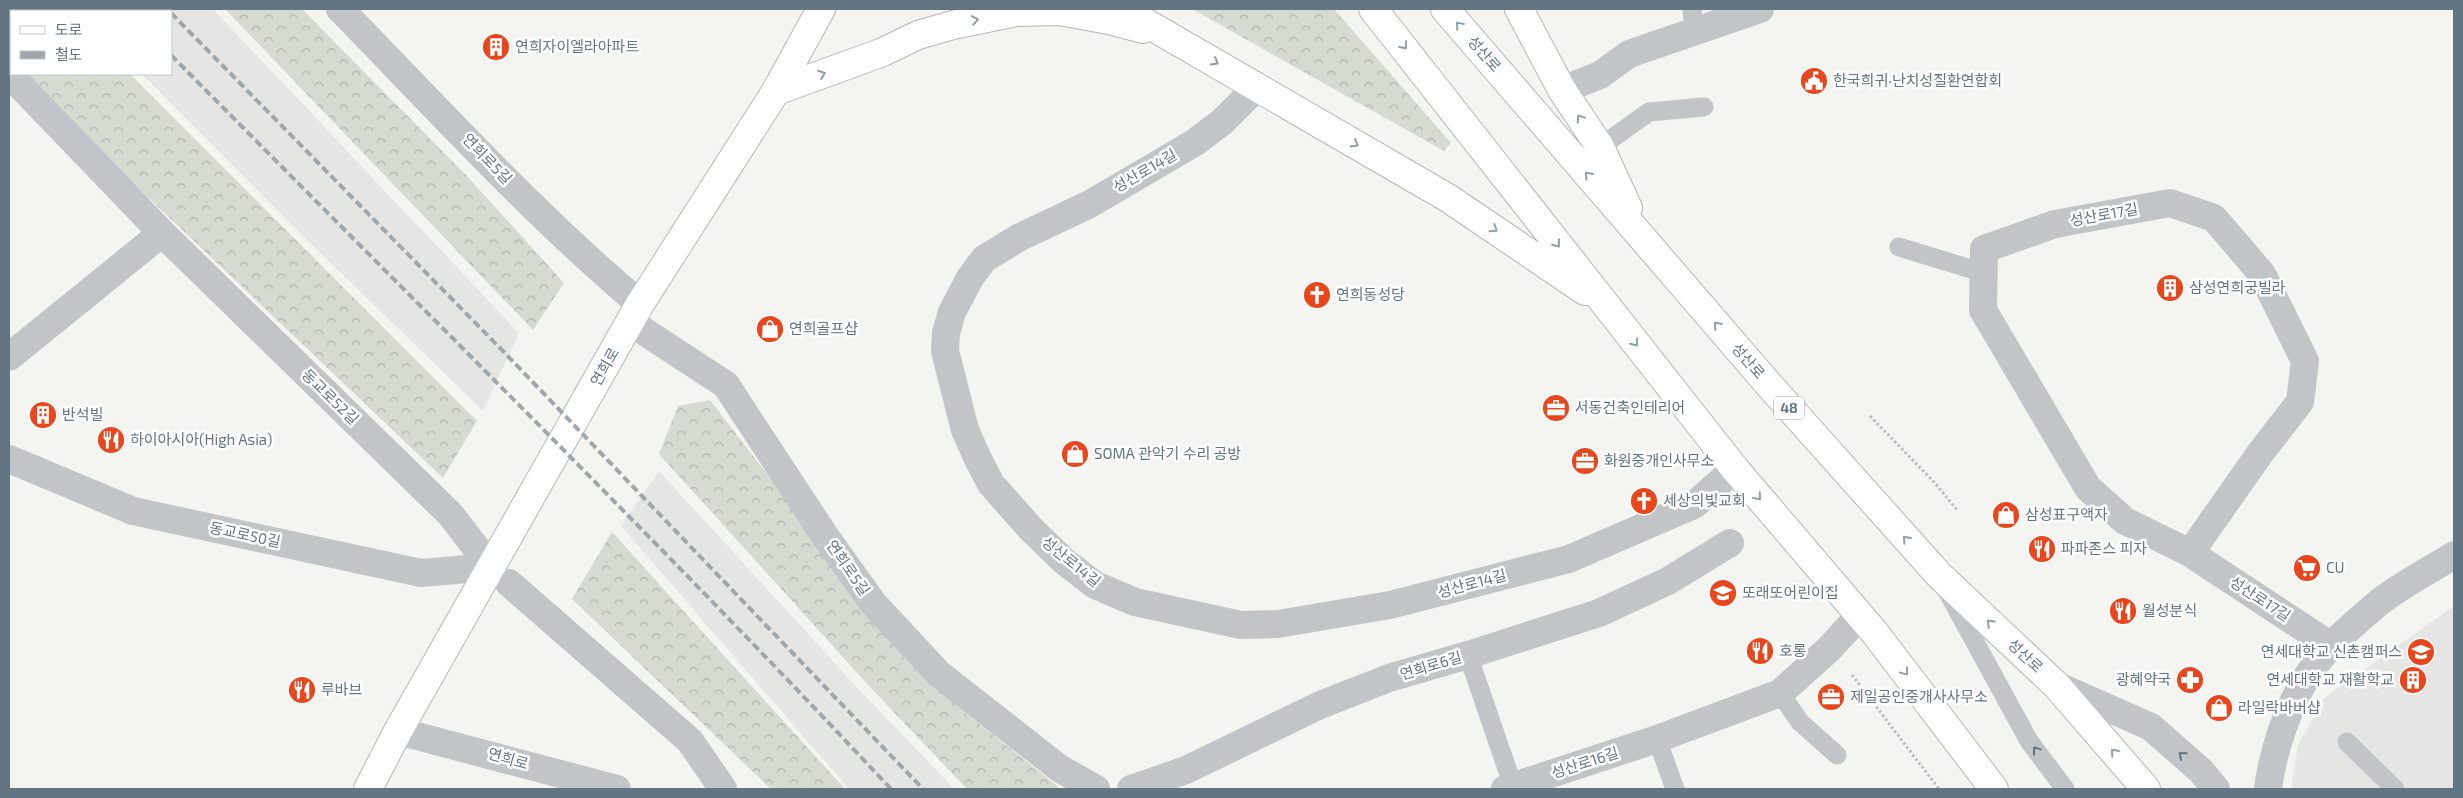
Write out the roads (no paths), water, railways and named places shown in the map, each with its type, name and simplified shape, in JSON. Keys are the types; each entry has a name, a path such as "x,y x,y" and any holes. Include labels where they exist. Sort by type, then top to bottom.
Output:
{"main road":[{"name":"연희로","path":"368,789 398,731 500,575 635,313 776,91 821,9"},
{"path":"1122,9 1448,198 1604,304"},
{"path":"1373,9 1735,469 1860,615 1994,789"},
{"name":"성산로","path":"1445,9 1770,386 1939,575 2056,685 2146,789"},
{"path":"1519,9 1562,90 1600,147 1643,239"},
{"path":"776,91 883,52 918,35 953,24 1016,12 1059,11 1109,20 1173,37"}],"street":[{"name":"연희로5길","path":"340,9 553,226 594,265 635,313 726,385 825,536 873,603 939,674 1059,768 1096,789"},
{"path":"1562,90 1600,75 1629,54 1693,20 1760,9"},
{"name":"동교로52길","path":"9,74 162,233 450,514 500,575"},
{"name":"성산로14길","path":"1257,87 1222,122 1194,143 1090,204 1020,237 984,259 970,278 952,312 946,333 945,351 965,430 978,460 991,484 1030,528 1087,579 1095,585 1135,602 1241,625 1278,624 1356,611 1390,605 1569,559 1694,505 1735,469"},
{"name":"성산로17길","path":"2190,553 2261,452 2300,402 2305,361 2262,274 2214,218 2170,203 2055,224 1984,249 1983,310 2088,488 2125,520 2190,553 2331,646"},
{"path":"9,357 162,233"},
{"name":"동교로50길","path":"9,459 133,511 421,573 500,575"},
{"name":"연희로6길","path":"1131,789 1186,770 1320,705 1389,678 1599,612 1668,581 1730,543"},
{"path":"2268,789 2271,766 2290,710 2310,672 2331,646 2378,603 2454,555"},
{"path":"500,575 690,741 723,789"},
{"name":"성산로16길","path":"1509,788 1657,739 1780,693 1829,649 1860,615"},
{"path":"2056,685 2151,728 2201,772 2216,789"},
{"name":"연희로","path":"398,731 617,789"}],"lane":[{"path":"1600,147 1649,112 1704,107"},
{"path":"1899,247 1984,273"},
{"path":"1939,575 2028,741 2065,789"},
{"name":"성산로16길","path":"1468,654 1509,788"},
{"path":"1780,693 1800,722 1837,755"},
{"path":"1657,739 1675,789"},
{"path":"2346,742 2395,789"}],"railway":[{"path":"172,14 502,350 923,789"},
{"path":"172,56 624,511 891,789"}],"place":[{"name":"연희자이엘라아파트","path":"496,47"},
{"name":"한국희귀·난치성질환연합회","path":"1814,81"},
{"name":"삼성연희궁빌라","path":"2170,288"},
{"name":"연희동성당","path":"1317,295"},
{"name":"연희골프샵","path":"770,329"},
{"name":"서동건축인테리어","path":"1556,408"},
{"name":"반석빌","path":"43,415"},
{"name":"하이아시아(High Asia)","path":"111,440"},
{"name":"SOMA 관악기 수리 공방","path":"1075,454"},
{"name":"화원중개인사무소","path":"1585,461"},
{"name":"세상의빛교회","path":"1644,501"},
{"name":"삼성표구액자","path":"2006,515"},
{"name":"파파존스 피자","path":"2042,549"},
{"name":"CU","path":"2307,568"},
{"name":"또래또어린이집","path":"1723,593"},
{"name":"월성분식","path":"2123,611"},
{"name":"호롱","path":"1760,651"},
{"name":"연세대학교 신촌캠퍼스","path":"2421,652"},
{"name":"광혜약국","path":"2190,680"},
{"name":"연세대학교 재활학교","path":"2413,680"},
{"name":"루바브","path":"302,690"},
{"name":"제일공인중개사사무소","path":"1831,697"},
{"name":"라일락바버샵","path":"2219,708"}]}
